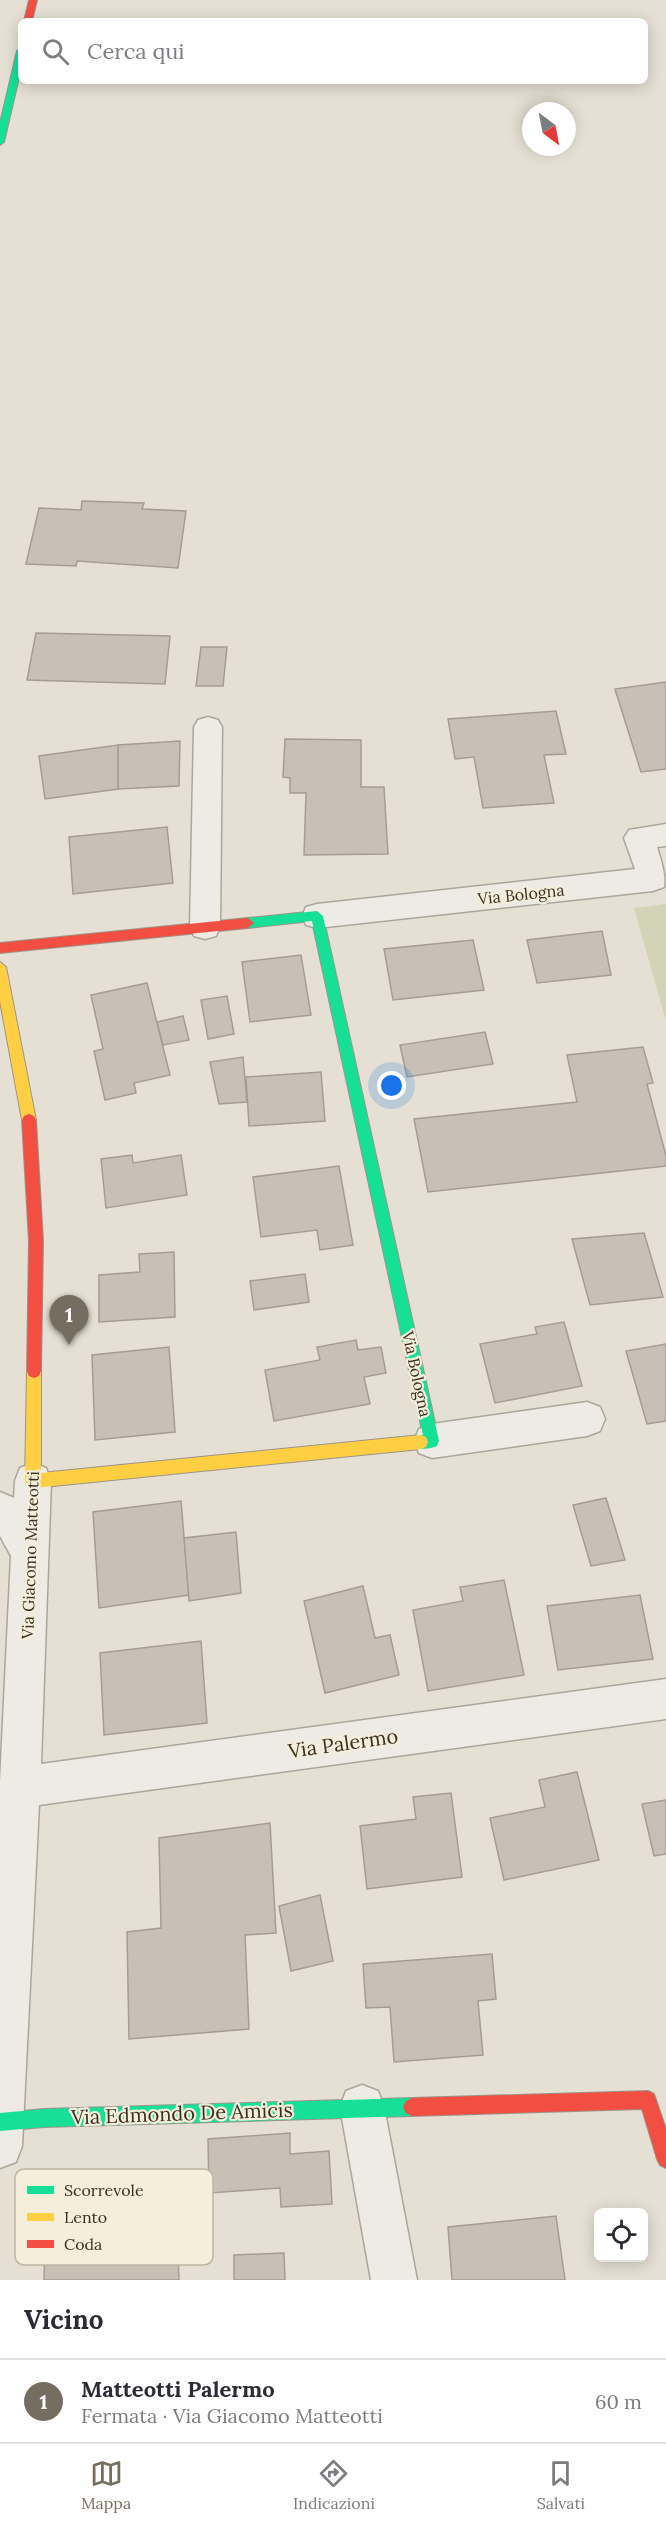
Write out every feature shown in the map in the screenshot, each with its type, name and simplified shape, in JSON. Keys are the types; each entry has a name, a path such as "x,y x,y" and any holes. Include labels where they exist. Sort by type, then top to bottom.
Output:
{"street":[{"path":"29,18 33,0"},
{"path":"0,142 18,64"},
{"path":"205,927 208,727"},
{"name":"Via Bologna","path":"0,948 653,879 639,838 666,835"},
{"name":"Via Bologna","path":"33,1481 432,1442 317,915"},
{"name":"Via Giacomo Matteotti","path":"0,967 31,1132 36,1241 30,1558 1,2129"},
{"path":"432,1442 587,1419"},
{"path":"30,1558 19,1529 0,1509 33,1481"},
{"name":"Via Palermo","path":"20,1787 666,1699"},
{"name":"Via Edmondo De Amicis","path":"1,2129 362,2107 648,2100 666,2159"},
{"path":"362,2107 394,2280"}],"green space":[{"path":"666,904 666,1021 634,908"}],"building":[{"path":"82,501 144,503 142,509 186,511 178,568 77,561 76,566 26,564 39,508 81,510"},
{"path":"36,633 170,636 165,684 27,680"},
{"path":"201,647 227,647 223,686 196,686"},
{"path":"666,682 666,769 641,772 615,689"},
{"path":"556,711 566,754 544,755 554,803 483,808 474,757 455,759 448,719"},
{"path":"285,739 361,740 361,787 384,787 388,854 304,855 306,793 290,793 290,778 283,777"},
{"path":"180,741 179,786 118,789 118,745"},
{"path":"118,745 118,789 45,799 39,756"},
{"path":"167,827 173,883 73,894 69,837"},
{"path":"602,931 611,975 537,983 527,940"},
{"path":"473,940 484,990 393,1000 384,949"},
{"path":"301,955 311,1015 250,1022 242,962"},
{"path":"147,983 170,1075 134,1083 136,1093 105,1100 94,1051 103,1049 91,995"},
{"path":"227,996 234,1034 208,1039 201,1000"},
{"path":"183,1016 189,1040 163,1045 157,1022"},
{"path":"485,1032 493,1064 407,1077 400,1045"},
{"path":"643,1047 653,1083 647,1084 666,1156 666,1166 428,1192 414,1119 577,1102 567,1055"},
{"path":"243,1057 247,1102 219,1104 210,1062"},
{"path":"321,1072 325,1121 249,1126 246,1077"},
{"path":"132,1155 133,1163 181,1155 187,1195 106,1208 101,1159"},
{"path":"339,1166 353,1245 320,1250 317,1230 261,1237 253,1177"},
{"path":"644,1233 663,1297 590,1305 572,1239"},
{"path":"174,1252 175,1317 99,1322 99,1275 140,1272 139,1254"},
{"path":"305,1274 309,1302 254,1310 250,1281"},
{"path":"564,1322 582,1386 495,1403 480,1344 537,1334 535,1327"},
{"path":"356,1340 358,1350 381,1347 386,1373 364,1377 370,1404 274,1421 265,1370 320,1360 317,1347"},
{"path":"666,1344 666,1421 647,1424 626,1351"},
{"path":"169,1347 175,1432 95,1440 92,1355"},
{"path":"606,1498 625,1560 591,1566 573,1505"},
{"path":"181,1501 189,1595 99,1608 93,1512"},
{"path":"236,1532 241,1593 189,1601 184,1538"},
{"path":"504,1580 524,1675 428,1691 413,1610 463,1601 460,1587"},
{"path":"363,1586 375,1638 390,1635 399,1675 325,1693 304,1601"},
{"path":"640,1595 653,1659 558,1670 547,1606"},
{"path":"201,1641 207,1723 104,1735 100,1653"},
{"path":"577,1772 599,1860 504,1880 490,1818 545,1807 539,1780"},
{"path":"451,1793 462,1877 367,1889 360,1826 416,1819 413,1797"},
{"path":"666,1800 666,1854 654,1856 642,1804"},
{"path":"270,1823 276,1933 245,1935 249,2029 129,2039 127,1932 161,1928 159,1838"},
{"path":"320,1895 333,1961 291,1971 279,1906"},
{"path":"492,1954 496,1999 478,2001 483,2055 394,2062 390,2007 366,2008 363,1964"},
{"path":"290,2133 290,2154 329,2151 332,2204 281,2207 280,2188 213,2193 213,2169 209,2169 208,2139"},
{"path":"556,2216 565,2280 452,2280 448,2227"},
{"path":"284,2253 285,2280 234,2280 234,2255"},
{"path":"44,2265 178,2265 179,2280 44,2280"}],"traffic: fast":[{"path":"0,142 18,64"},
{"path":"248,923 317,916 432,1441 421,1442"},
{"path":"0,2122 44,2118 412,2107"}],"traffic: slow":[{"path":"0,967 29,1120"},
{"path":"34,1371 33,1481 421,1442"}],"traffic: jam":[{"path":"29,18 33,0"},
{"path":"0,948 248,923"},
{"path":"29,1120 36,1241 34,1371"},
{"path":"412,2107 648,2100 666,2159"}],"place":[{"name":"Matteotti Palermo","path":"69,1345"}]}
